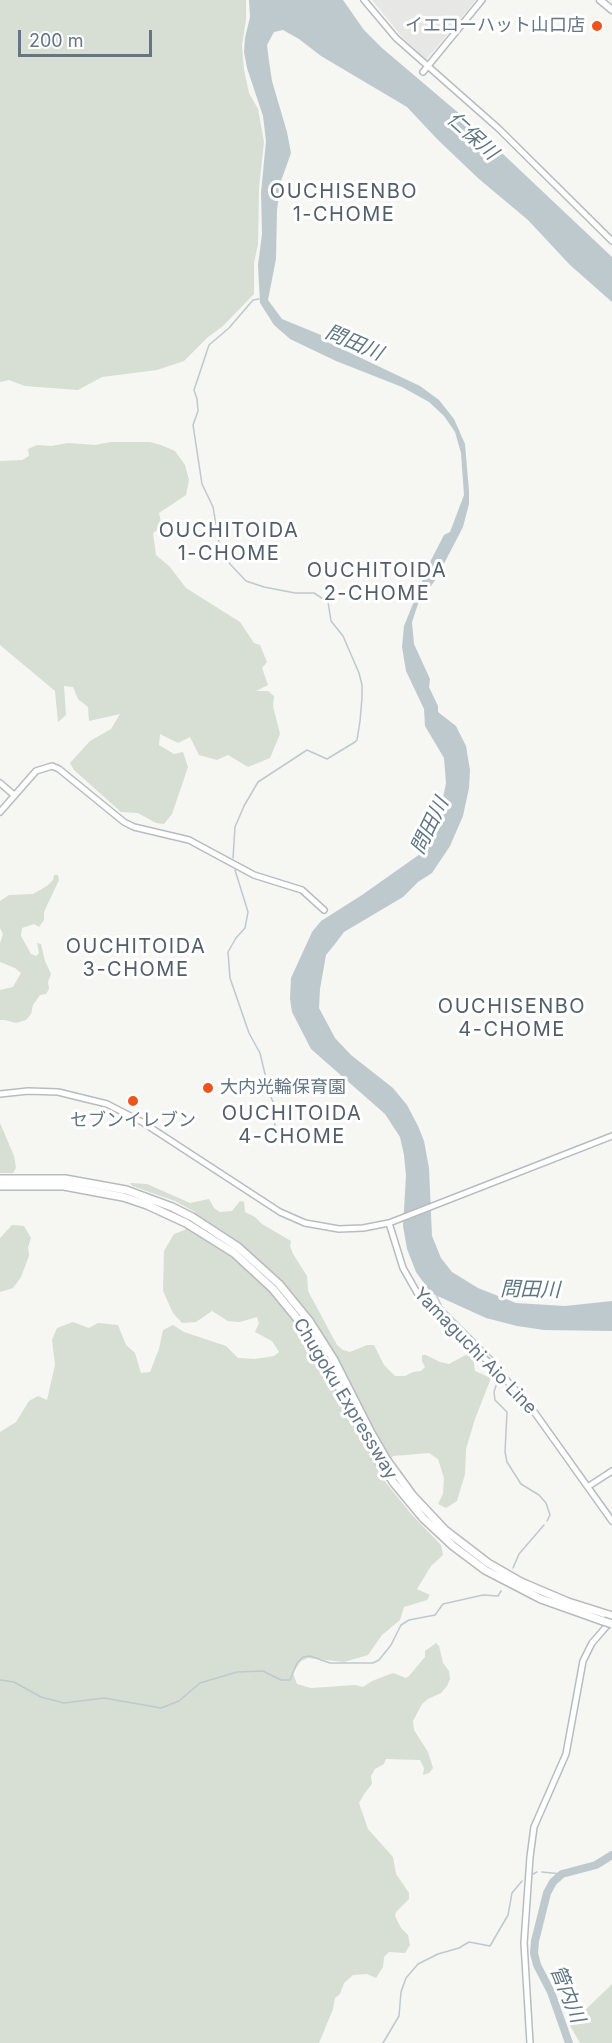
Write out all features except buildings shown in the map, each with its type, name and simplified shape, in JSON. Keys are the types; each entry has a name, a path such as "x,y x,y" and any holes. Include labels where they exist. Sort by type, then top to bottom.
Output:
{"highway":[{"name":"Chugoku Expressway","path":"0,1179 65,1179 126,1190 172,1207 238,1247 279,1284 310,1322 334,1360 386,1459 428,1513 470,1551 502,1571 545,1593 612,1619"},
{"name":"Chugoku Expressway","path":"0,1186 64,1186 123,1197 186,1223 234,1253 273,1289 304,1327 327,1364 377,1458 423,1518 453,1546 485,1570 541,1599 603,1622 612,1619"}],"main road":[{"path":"600,0 612,10"}],"street":[{"path":"363,0 388,31 425,70 498,128 612,241"},
{"path":"425,70 482,0"},
{"path":"0,812 36,771 52,766 59,769 124,822 134,827 189,840 260,878 302,890 324,910"},
{"path":"0,783 14,795"},
{"path":"0,1094 47,1091 81,1096 107,1104 142,1122 280,1212 324,1228 350,1229 389,1223 612,1136"},
{"name":"Yamaguchi Aio Line","path":"389,1223 403,1268 419,1296 512,1386 540,1419 612,1521"},
{"path":"589,1486 612,1471"},
{"path":"530,2043 524,1943 534,1827 566,1754 583,1661 592,1643 612,1619"}],"shaded area":[{"path":"0,0 246,0 242,45 244,70 249,93 258,109 264,142 259,188 258,244 254,263 254,294 184,361 157,370 102,377 78,390 25,386 9,380 0,382"},
{"path":"372,0 476,0 426,60 403,38"},
{"path":"111,442 150,442 161,445 175,451 185,465 189,480 186,495 159,513 162,527 153,533 156,555 170,567 186,588 240,622 254,643 260,645 267,662 262,668 268,685 256,691 268,691 274,696 273,706 280,734 270,758 248,767 228,755 217,760 199,755 190,737 178,743 160,734 159,745 174,754 183,752 188,767 172,814 164,824 156,823 138,813 121,812 74,770 70,763 90,741 111,729 120,714 89,721 88,707 78,699 73,687 64,686 66,715 58,722 55,691 0,645 0,461 22,460 29,456 28,449 37,445 51,446 68,443 95,445"},
{"path":"54,875 58,875 59,880 44,912 44,920 39,927 34,924 22,928 21,936 31,954 36,956 39,953 37,943 41,944 51,974 48,982 49,989 46,994 40,995 26,1020 16,1023 0,1020 0,990 13,987 21,973 0,962 0,943 3,934 0,928 0,901 9,895 33,894 47,886 53,880"},
{"path":"0,1123 14,1156 16,1168 13,1173 0,1173"},
{"path":"130,1183 147,1184 190,1203 209,1199 214,1208 220,1212 232,1211 240,1201 244,1202 245,1212 291,1241 293,1254 307,1276 308,1291 337,1345 343,1350 350,1352 367,1345 374,1345 384,1365 395,1376 405,1376 421,1371 425,1367 422,1355 449,1364 469,1353 473,1358 475,1371 491,1378 466,1449 465,1474 457,1501 446,1508 438,1504 443,1494 444,1478 438,1459 429,1453 393,1456 378,1473 413,1516 441,1545 443,1555 431,1566 417,1589 430,1595 427,1600 404,1607 400,1620 382,1635 368,1655 344,1662 308,1658 301,1661 293,1673 297,1684 311,1688 355,1685 363,1687 393,1673 406,1678 425,1657 425,1651 436,1643 439,1646 443,1663 449,1671 450,1679 441,1693 422,1704 413,1721 414,1730 428,1752 433,1768 429,1773 423,1775 424,1768 420,1760 386,1759 384,1764 375,1769 371,1776 372,1784 359,1803 368,1829 393,1857 396,1874 409,1893 409,1899 395,1916 401,1928 408,1935 410,1945 405,1953 389,1952 384,1957 383,1967 376,1978 367,1974 353,1975 344,1983 340,1994 335,1998 333,2009 319,2043 0,2043 0,1432 16,1422 29,1401 38,1396 47,1400 55,1365 52,1340 57,1328 73,1322 89,1328 98,1323 118,1325 126,1345 135,1353 141,1373 150,1372 163,1330 173,1325 184,1332 226,1346 238,1358 255,1359 274,1356 279,1352 272,1341 255,1332 259,1323 257,1317 240,1322 228,1321 212,1311 196,1322 182,1323 173,1313 163,1291 164,1251 174,1234 185,1230 195,1212 175,1201 132,1186"},
{"path":"12,1225 24,1226 31,1238 28,1247 29,1256 21,1277 13,1288 0,1292 0,1238"},
{"path":"612,1984 612,2043 580,2043 569,2024 571,2019 577,2018"}],"water":[{"name":"仁保川","path":"249,0 343,0 364,30 382,48 468,121 612,257 612,302 570,265 528,220 479,179 407,107 321,56 299,39 283,30 274,32 267,45 269,61 291,153 281,181 277,210 276,259 268,300 282,319 321,335 321,339 420,386 439,400 454,419 465,444 469,491 469,504 463,527 436,579 418,604 412,622 414,644 430,679 429,687 438,706 438,712 456,726 466,746 470,770 463,816 450,846 432,873 418,882 403,897 344,932 326,955 319,1008 335,1038 351,1055 393,1088 407,1105 418,1126 424,1141 429,1168 432,1236 441,1258 452,1272 478,1288 516,1303 565,1306 612,1301 612,1331 544,1330 517,1326 486,1318 431,1293 416,1272 407,1249 403,1226 406,1176 400,1137 385,1114 311,1049 292,1012 291,978 312,932 321,921 420,854 430,837 441,807 446,783 444,758 425,726 424,709 406,671 402,647 404,626 429,564 444,535 450,532 464,495 461,453 455,432 444,416 429,402 402,387 336,361 290,339 274,325 260,303 258,265 262,234 261,193 266,141 263,116 244,52 250,17"}],"waterway":[{"path":"233,858 235,827 258,782 307,750 327,759 355,742 362,698 359,673 343,636 331,621 328,602 314,593 295,593 246,581 220,549 213,507 202,484 193,425 198,411 194,390 209,345 229,328 253,300 259,299"},
{"path":"235,870 248,912 245,928 228,952 230,978 249,1033 260,1053 266,1086 274,1104 275,1131"},
{"path":"435,1292 442,1307 498,1363"},
{"path":"498,1379 494,1392 495,1400 507,1412 505,1452 507,1462 521,1484 539,1495 546,1503 550,1515 547,1521"},
{"path":"513,1568 519,1554 544,1525"},
{"path":"0,1680 14,1682 41,1697 64,1703 104,1698 161,1708 179,1701 200,1683 237,1672 263,1671 281,1680 290,1680 297,1663 303,1657 310,1656 330,1663 373,1663 379,1660 391,1645 401,1625 409,1620 435,1615 443,1604 483,1595 498,1596 501,1591"},
{"name":"管内川","path":"569,2043 551,1992 537,1965 534,1953 535,1941 547,1893 553,1882 562,1874 596,1865 612,1855"},
{"path":"533,1874 537,1872"},
{"path":"542,1872 562,1874"},
{"path":"383,2043 399,2016 401,1992 406,1978 418,1964 469,1942 490,1946 508,1915 512,1893 522,1881"}],"place":[{"name":"イエローハット山口店","path":"597,26"},
{"name":"大内光輪保育園","path":"208,1088"},
{"name":"セブンイレブン","path":"133,1101"}],"district":[{"name":"OUCHISENBO 1-CHOME","path":"344,204"},
{"name":"OUCHITOIDA 1-CHOME","path":"229,542"},
{"name":"OUCHITOIDA 2-CHOME","path":"377,582"},
{"name":"OUCHITOIDA 3-CHOME","path":"136,958"},
{"name":"OUCHISENBO 4-CHOME","path":"512,1018"},
{"name":"OUCHITOIDA 4-CHOME","path":"292,1126"}],"water label":[{"name":"問田川","path":"354,343"},
{"name":"問田川","path":"430,826"},
{"name":"問田川","path":"530,1290"}]}
